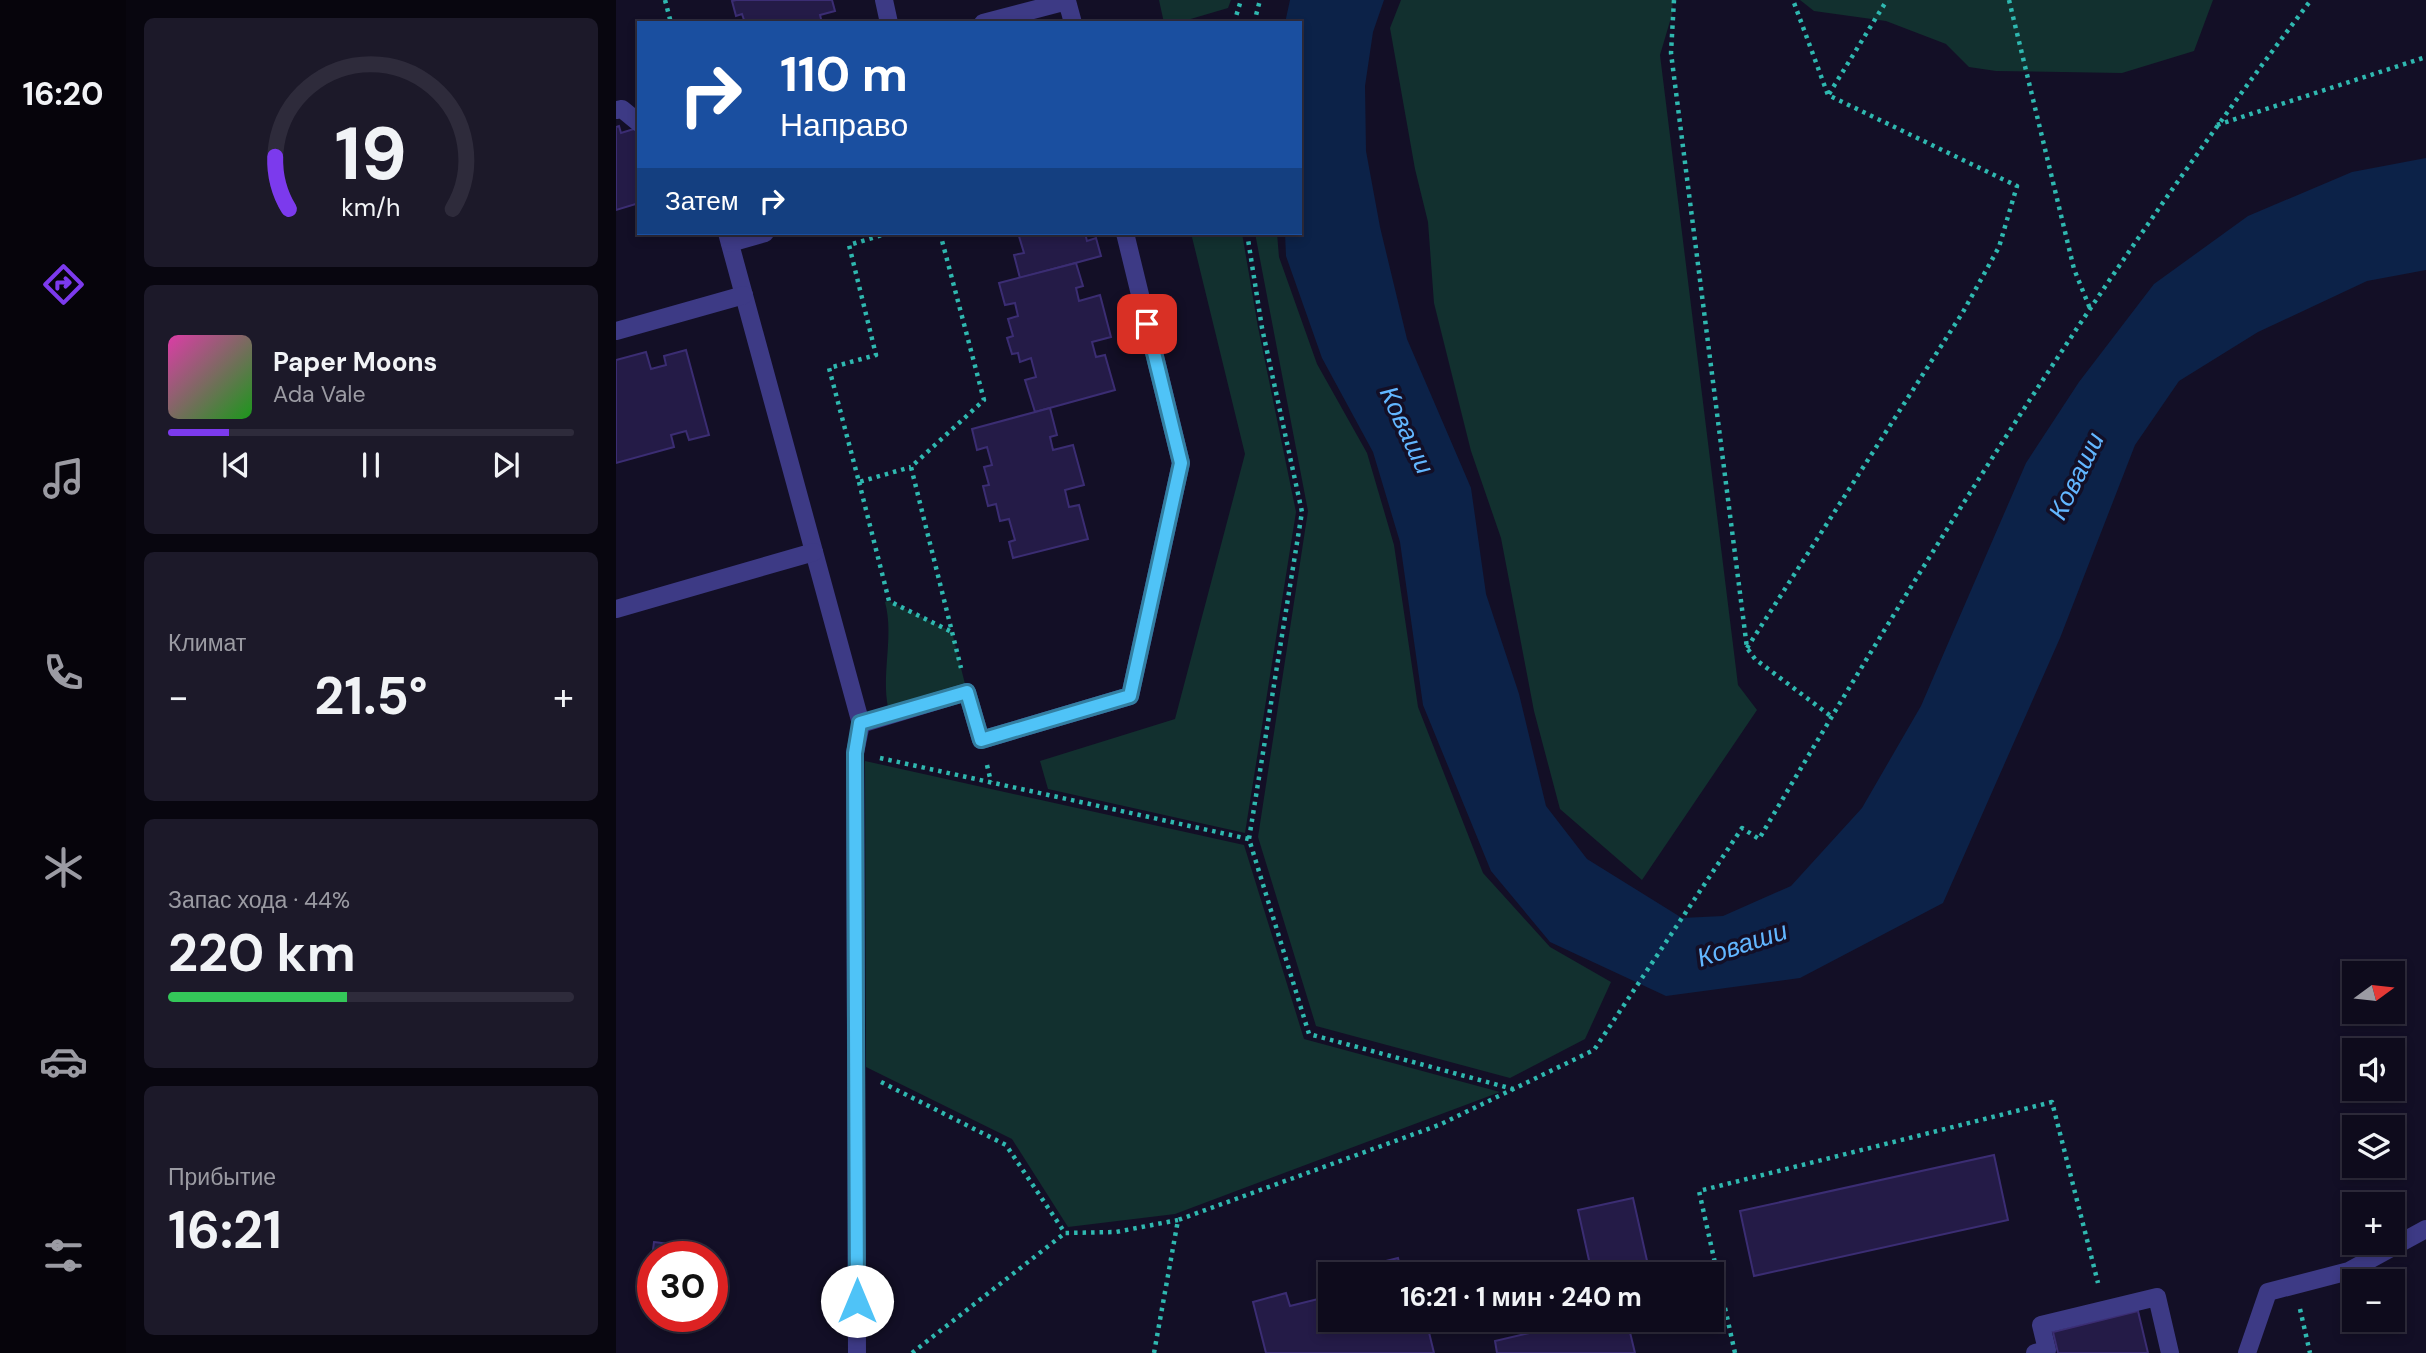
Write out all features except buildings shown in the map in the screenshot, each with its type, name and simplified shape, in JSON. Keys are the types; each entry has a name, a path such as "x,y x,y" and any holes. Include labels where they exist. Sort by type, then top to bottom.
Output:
{"street":[{"path":"884,0 889,21"},
{"path":"991,21 1068,1 1073,21"},
{"path":"616,110 622,109 637,121"},
{"path":"750,235 728,238 860,723 855,753 857,1353"},
{"path":"860,723 967,692 981,740 1130,696 1181,463 1125,235"},
{"path":"616,331 744,295"},
{"path":"616,609 814,552"},
{"path":"2248,1353 2268,1292 2349,1271 2426,1229"},
{"path":"2035,1353 2048,1350 2041,1325 2157,1297 2170,1353"}],"path":[{"path":"665,0 670,21"},
{"path":"1235,21 1241,0"},
{"path":"1255,21 1260,0"},
{"path":"1674,0 1671,53 1747,648 1755,659 1832,717"},
{"path":"1747,648 1963,313 1999,247 2017,186 1828,95 1793,0"},
{"path":"1828,95 1886,0"},
{"path":"2009,0 2074,269 2091,312"},
{"path":"912,1353 1065,1233 1116,1232 1178,1220 1439,1125 1594,1050 1742,828 1759,839 2013,425 2217,125 2311,0"},
{"path":"2217,125 2426,57"},
{"path":"882,235 849,244 876,355 829,368 889,601 952,632"},
{"path":"859,482 911,467 984,400 941,235"},
{"path":"1247,235 1262,328 1302,512 1249,839 1309,1034 1513,1089"},
{"path":"911,467 967,692"},
{"path":"855,753 1249,839"},
{"path":"856,1069 1006,1145 1065,1233"},
{"path":"1735,1353 1699,1191 2052,1102 2105,1310"},
{"path":"1154,1353 1178,1220"},
{"path":"2295,1285 2310,1353"}],"green space":[{"path":"1159,0 1231,0 1228,8 1184,21 1164,21"},
{"path":"1401,0 1672,0 1673,11 1660,55 1738,685 1757,710 1642,880 1560,809 1534,711 1501,538 1471,451 1434,303 1428,222 1415,169 1390,28"},
{"path":"1800,0 2213,0 2194,51 2122,73 1996,71 1969,67 1946,44 1886,21 1814,11"},
{"path":"1191,235 1242,235 1258,327 1296,512 1245,833 1048,789 1040,761 1175,719 1245,454"},
{"path":"1255,235 1277,235 1279,257 1317,364 1367,453 1394,545 1418,707 1483,873 1550,947 1611,982 1585,1039 1510,1078 1316,1026 1258,837 1308,511"},
{"path":"889,601 952,632 967,692 890,715 886,687 888,616 885,602"},
{"path":"865,761 1244,845 1304,1039 1500,1092 1175,1214 1068,1227 1012,1139 866,1067"}],"water":[{"name":"Коваши","path":"1290,0 1384,0 1373,32 1365,86 1366,151 1380,227 1407,339 1471,488 1486,594 1519,694 1546,806 1587,859 1682,918 1723,916 1791,886 1862,808 1921,706 2026,463 2079,382 2154,284 2248,216 2352,172 2426,158 2426,270 2367,281 2258,332 2179,381 2135,445 2060,638 1943,903 1800,978 1666,996 1550,942 1491,871 1423,705 1400,542 1373,452 1322,358 1286,256 1285,235 1302,235 1302,21 1285,21"}],"route":[{"path":"857,1301 855,753 860,723 967,692 981,740 1130,696 1181,463 1147,324"}]}
